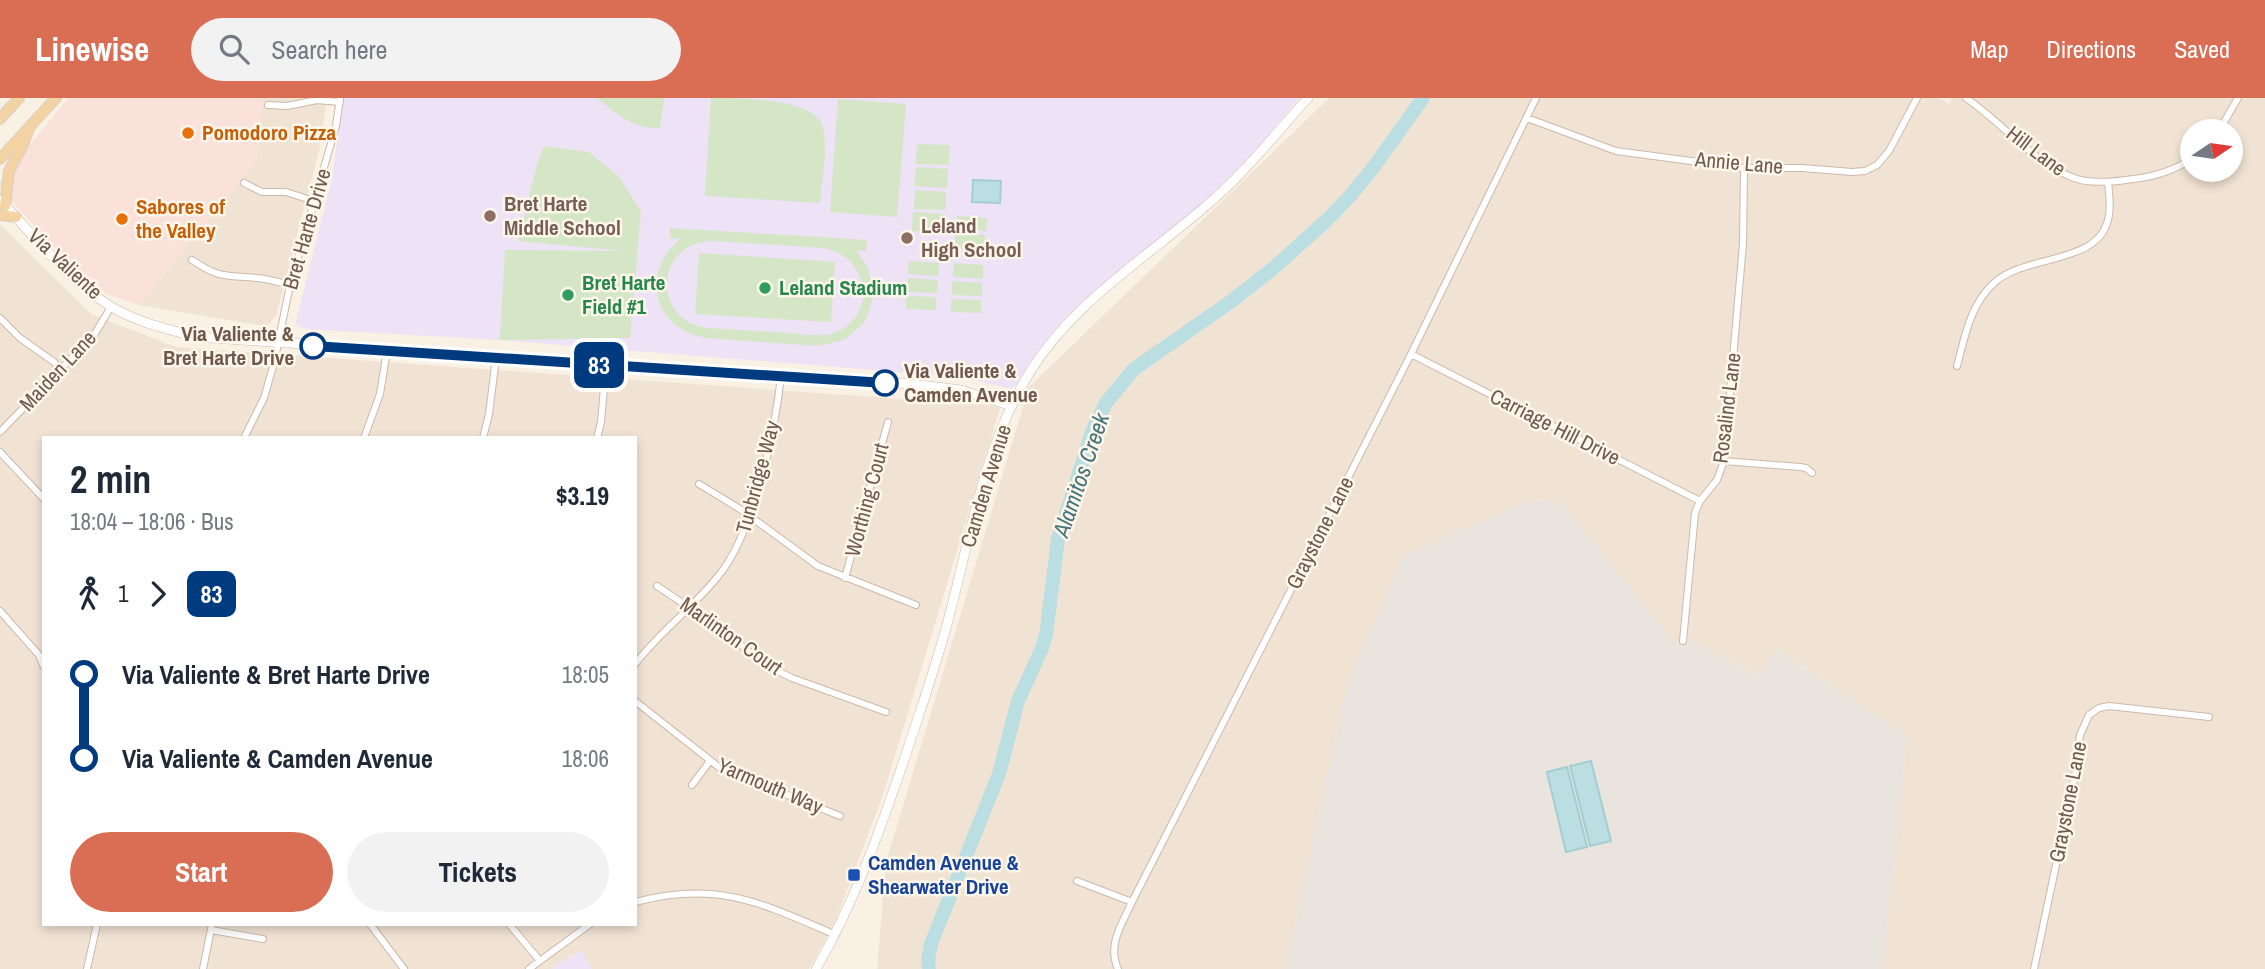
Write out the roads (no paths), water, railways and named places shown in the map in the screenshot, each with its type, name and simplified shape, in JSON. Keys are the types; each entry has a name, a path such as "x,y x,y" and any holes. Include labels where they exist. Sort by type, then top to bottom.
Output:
{"main road":[{"path":"0,119 19,98"},
{"path":"0,159 56,98"},
{"path":"16,217 2,207 9,171 30,126"}],"street":[{"name":"Camden Avenue","path":"816,969 836,935 880,830 918,722 950,616 988,467 1028,374 1071,322 1117,278 1217,196 1308,98"},
{"name":"Graystone Lane","path":"1118,969 1113,957 1115,941 1132,902 1411,354 1536,98"},
{"name":"Annie Lane","path":"1527,118 1615,150 1744,168 1802,168 1852,172 1877,165 1889,151 1917,98"},
{"name":"Hill Lane","path":"1966,98 1989,114 2028,150 2070,177 2108,182 2143,178 2180,165"},
{"path":"2226,119 2238,98"},
{"path":"268,105 287,106 317,100 340,100"},
{"name":"Bret Harte Drive","path":"245,436 264,398 279,344 290,285 336,126 340,100"},
{"name":"Rosalind Lane","path":"1684,641 1695,513 1700,501 1711,490 1724,461 1743,244 1744,168"},
{"path":"1957,366 1969,319 1993,283 2009,272 2081,250 2097,240 2106,227 2109,214 2108,182"},
{"path":"244,183 262,192 286,192 314,201"},
{"name":"Via Valiente","path":"16,217 72,277 111,307 151,324 197,337 940,387 987,397 1012,406"},
{"path":"192,260 216,274 290,285"},
{"name":"Maiden Lane","path":"0,432 94,335 111,307"},
{"path":"0,318 20,338 54,362 61,371"},
{"path":"365,436 380,394 387,351"},
{"name":"Carriage Hill Drive","path":"1411,354 1700,501"},
{"path":"484,436 496,358"},
{"path":"598,436 606,365"},
{"name":"Tunbridge Way","path":"637,662 722,570 740,541 765,459 781,376"},
{"name":"Worthing Court","path":"845,578 887,422"},
{"path":"0,452 42,497"},
{"path":"1724,461 1800,467 1812,473"},
{"path":"699,484 818,566 916,605"},
{"name":"Marlinton Court","path":"657,586 711,622 769,667 886,712"},
{"path":"0,611 39,655 42,662"},
{"name":"Yarmouth Way","path":"637,703 720,768 840,816"},
{"name":"Graystone Lane","path":"2034,969 2076,770 2080,735 2086,719 2099,708 2109,706 2209,717"},
{"path":"692,785 710,761"},
{"path":"1077,881 1132,902"},
{"path":"637,902 676,893 723,894 751,901 836,935"},
{"path":"88,969 97,926"},
{"path":"372,926 404,969"},
{"path":"511,926 540,961"},
{"path":"529,969 587,926"},
{"path":"202,969 212,927 263,939"}],"water":[{"path":"973,180 1001,181 1000,203 972,202"},
{"path":"1591,761 1611,841 1590,846 1570,766"},
{"path":"1567,767 1587,847 1566,852 1547,772"}],"waterway":[{"name":"Alamitos Creek","path":"929,969 931,944 999,774 1018,701 1042,648 1058,539 1093,429 1106,403 1134,369 1233,300 1328,219 1373,168 1423,98"}],"place":[{"name":"Pomodoro Pizza","path":"188,133"},
{"name":"Bret Harte Middle School","path":"490,216"},
{"name":"Sabores of the Valley","path":"122,219"},
{"name":"Leland High School","path":"907,238"},
{"name":"Leland Stadium","path":"765,288"},
{"name":"Bret Harte Field #1","path":"568,295"},
{"name":"Via Valiente & Bret Harte Drive","path":"313,346"},
{"name":"Via Valiente & Camden Avenue","path":"885,383"},
{"name":"Camden Avenue & Shearwater Drive","path":"854,875"}]}
